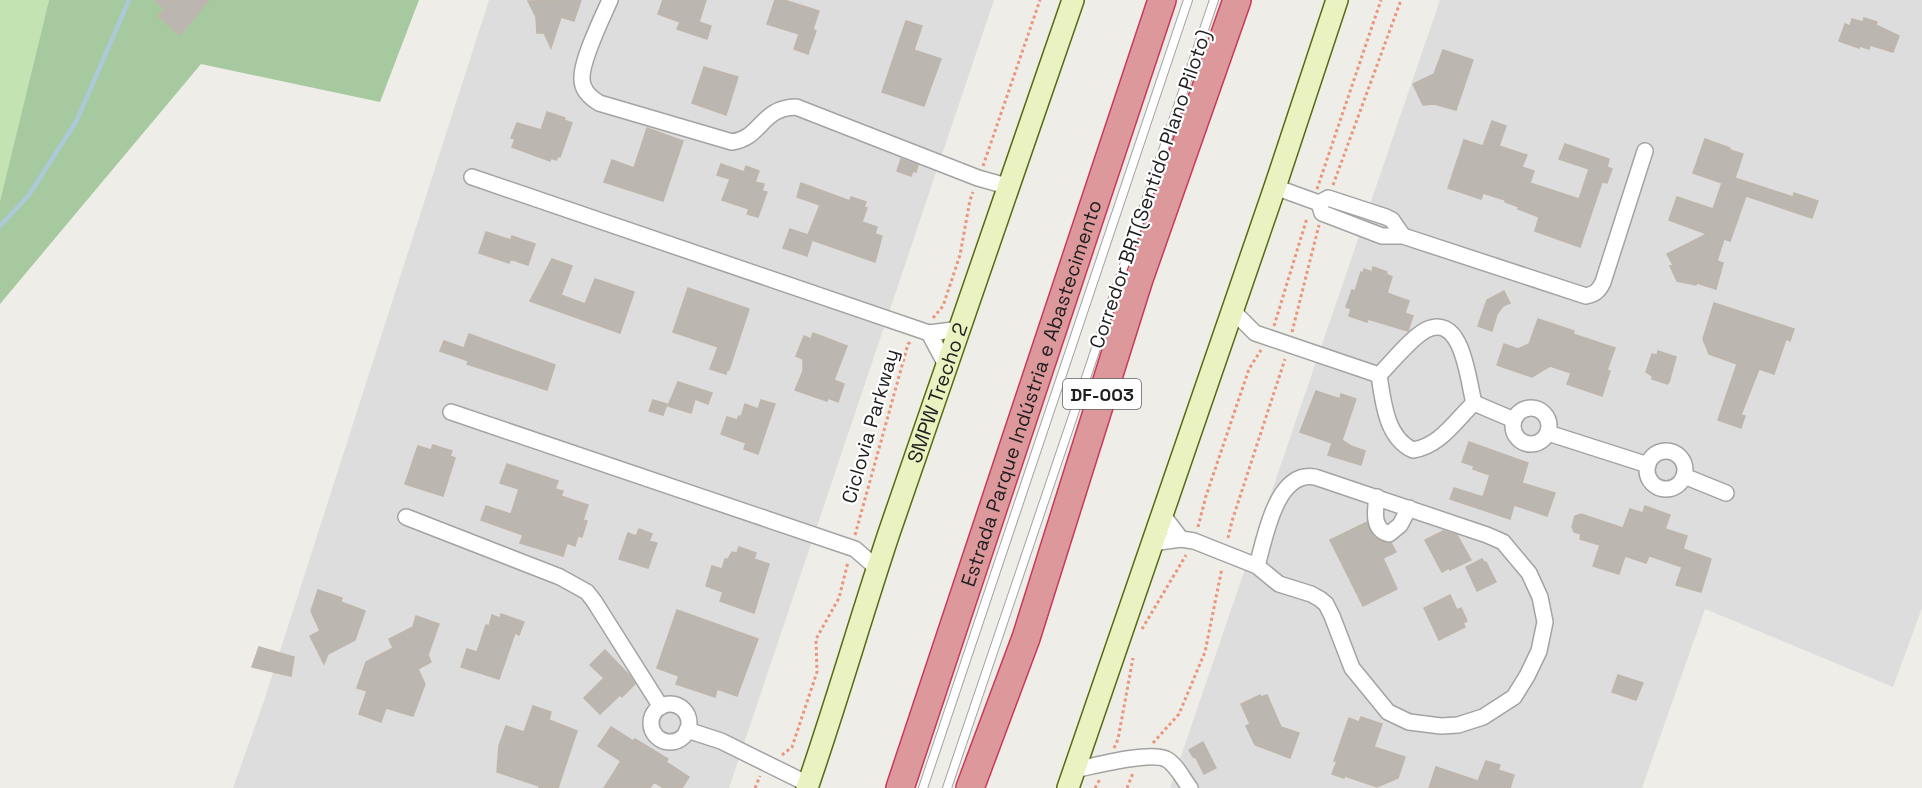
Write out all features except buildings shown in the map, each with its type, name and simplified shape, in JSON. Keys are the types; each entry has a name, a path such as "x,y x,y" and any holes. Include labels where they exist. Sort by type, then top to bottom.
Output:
{"highway":[{"name":"Estrada Parque Indústria e Abastecimento","path":"900,788 1162,0"},
{"name":"DF-003","path":"970,788 1026,639 1139,279 1237,0"}],"street":[{"path":"610,0 586,60 582,77 584,88 590,97 599,102 732,142 746,138 771,113 796,107 978,178 1010,187"},
{"name":"SMPW Trecho 2","path":"807,786 946,365 961,329 1073,0"},
{"path":"1071,779 1337,0"},
{"path":"1275,187 1320,204 1382,236 1403,236 1581,296 1593,295 1600,289 1606,275 1645,151"},
{"path":"472,177 926,331 961,329"},
{"path":"1232,310 1255,333"},
{"path":"1379,375 1426,330 1437,327 1446,328 1456,337 1461,349 1474,403"},
{"path":"926,331 946,365"},
{"path":"1224,334 1255,333 1379,375"},
{"path":"1379,375 1382,395 1393,430 1399,442 1413,450 1436,440 1450,429 1474,403"},
{"path":"1474,403 1514,420"},
{"path":"1535,408 1546,415 1550,427 1545,438 1534,444 1522,442 1514,432 1514,420 1522,410 1535,408"},
{"path":"451,412 853,548 878,569"},
{"path":"1548,433 1648,465"},
{"path":"1674,453 1683,463 1684,476 1677,486 1664,489 1657,487 1649,478 1648,465 1656,455 1674,453"},
{"path":"1152,543 1187,540 1226,553 1257,566 1279,584 1311,594 1326,604 1353,668 1388,712 1409,722 1441,726 1458,725 1483,717 1514,697 1539,651 1545,622 1540,597 1529,573 1503,542 1315,477 1309,476 1293,481 1282,492 1257,566"},
{"path":"1684,476 1726,493"},
{"path":"1377,497 1376,522 1384,533 1389,534 1400,525 1409,508"},
{"path":"1162,514 1187,540"},
{"path":"406,517 560,577 587,592 661,707"},
{"path":"853,548 885,546"},
{"path":"667,704 673,705 685,712 689,724 687,730 679,740 672,742 659,740 651,730 652,717 661,707 667,704"},
{"path":"687,730 721,741 771,764 807,786"},
{"path":"1071,779 1108,762 1157,756 1166,759 1190,788"}],"lane":[{"path":"923,788 1188,0"},
{"name":"Corredor BRT(Sentido Plano Piloto)","path":"947,788 1214,0"}],"path":[{"name":"Ciclovia Parkway","path":"755,788 761,774 792,747 817,672 816,639 839,598 908,345 926,331 944,306 960,255 970,200 999,123 1040,0"},
{"path":"1127,788 1140,758 1179,714 1205,652 1232,521 1290,344 1320,204 1381,0"},
{"path":"1142,631 1206,496 1249,369 1270,338 1320,204 1401,0"},
{"path":"1095,788 1118,739 1134,651"}],"shaded area":[{"path":"489,0 994,0 729,788 233,788 264,701"},
{"path":"1440,0 1922,0 1922,608 1893,687 1705,609 1642,788 1170,788"}],"green space":[{"path":"0,0 49,0 0,201"},
{"path":"49,0 419,0 380,102 201,64 0,304 0,201"}],"waterway":[{"path":"0,226 29,195 77,120 129,0"}]}
